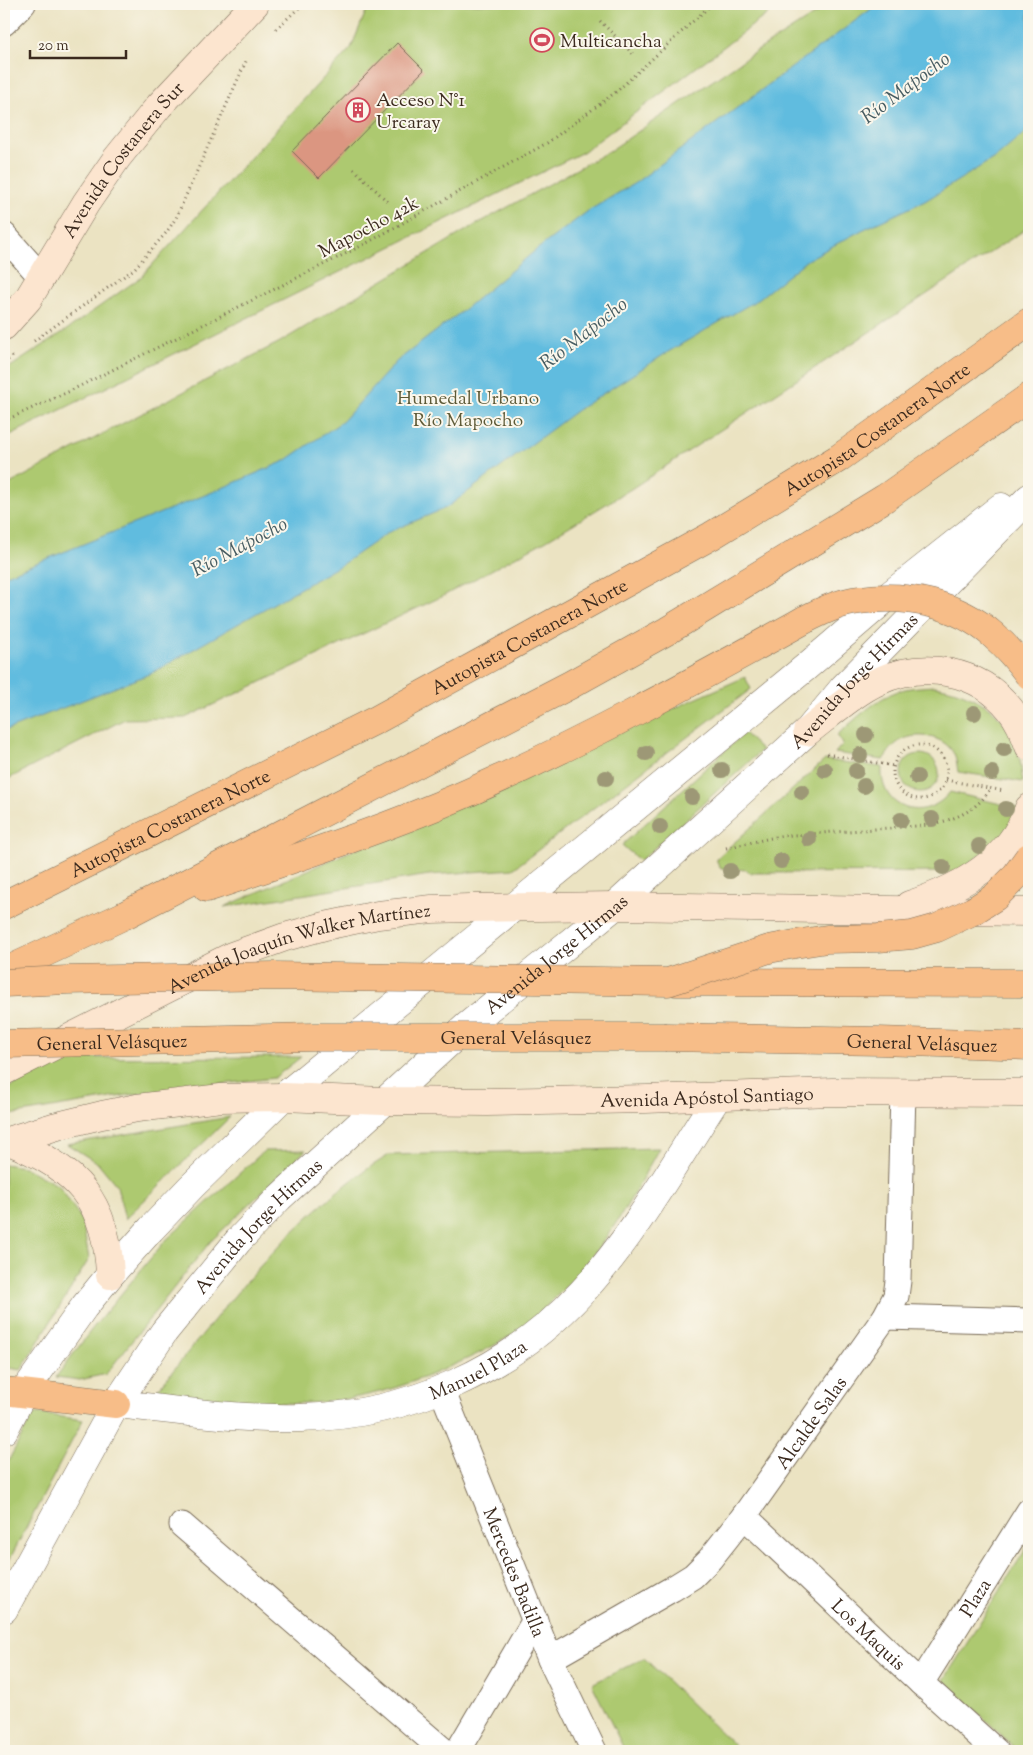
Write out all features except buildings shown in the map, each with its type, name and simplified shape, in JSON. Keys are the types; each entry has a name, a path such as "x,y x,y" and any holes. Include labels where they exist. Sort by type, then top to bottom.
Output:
{"highway":[{"name":"Autopista Costanera Norte","path":"4,905 378,719 711,536 839,458 1029,322"},
{"path":"4,972 123,916 570,685 667,631 816,542 885,498 1029,397"},
{"path":"123,916 382,828 464,795 590,735 708,674 806,619 832,607 859,600 887,597 916,600 943,606 969,618 992,633 1029,674"},
{"path":"668,982 769,950 795,944 827,939 912,935 937,928 973,911 994,897 1014,878 1029,857"},
{"path":"4,983 274,976 668,982 1029,983"},
{"name":"General Velásquez","path":"4,1044 324,1037 667,1037 869,1040 1029,1046"},
{"path":"13,1393 116,1404"}],"main road":[{"name":"Avenida Costanera Sur","path":"4,326 28,299 86,203 117,158 159,106 254,4"},
{"path":"807,732 876,682 896,674 917,670 937,670 958,674 977,682 994,694 1009,708 1029,746"},
{"path":"892,910 946,891 981,871 1008,847 1020,829 1029,808"},
{"name":"Avenida Joaquín Walker Martínez","path":"4,1071 232,956 285,937 325,926 378,915 432,909 615,906"},
{"path":"615,906 1029,912"},
{"name":"Avenida Apóstol Santiago","path":"383,1101 486,1102 832,1092 1029,1093"},
{"path":"6,1141 57,1126 137,1108 221,1098 283,1097 383,1101"},
{"path":"6,1141 43,1156 74,1178 82,1187 99,1214 109,1254 110,1275"}],"street":[{"path":"4,23 24,4"},
{"path":"4,235 42,278"},
{"name":"Avenida Jorge Hirmas","path":"4,1430 13,1393 110,1275 190,1187 283,1097 516,907 952,545 1029,487"},
{"name":"Avenida Jorge Hirmas","path":"4,1610 116,1404 164,1332 238,1241 279,1198 383,1101 467,1026 615,906 807,732 844,687 1029,498"},
{"name":"Alcalde Salas","path":"550,1659 693,1576 710,1559 744,1516 885,1317 896,1296 898,1281 903,1092"},
{"name":"Manuel Plaza","path":"116,1404 223,1415 300,1418 336,1416 372,1411 408,1402 442,1390 494,1364 518,1349 541,1331 583,1291 606,1264 665,1180 718,1096"},
{"path":"885,1317 1029,1320"},
{"name":"Mercedes Badilla","path":"442,1390 550,1659 594,1751"},
{"name":"Plaza","path":"921,1683 1029,1510"},
{"name":"Los Maquis","path":"744,1516 996,1751"},
{"path":"182,1525 444,1751"},
{"path":"458,1751 535,1620"}],"path":[{"path":"276,30 303,4"},
{"name":"Mapocho 42k","path":"4,421 70,391 365,244 547,143 616,92 712,4"},
{"path":"600,21 633,54"},
{"path":"28,346 134,269 166,233 176,218 248,56"},
{"path":"354,169 388,202"},
{"path":"4,363 20,352"},
{"path":"807,732 825,754 894,766"},
{"path":"926,746 942,756 946,765 946,780 940,792 932,797 923,800 914,799 906,796 894,782 894,766 899,755 907,748 926,746"},
{"path":"946,780 1006,792"},
{"path":"723,849 780,836 930,825 948,820 974,808 984,800 990,789"}],"green space":[{"path":"369,4 781,4 583,152 4,438 4,371 65,331 141,277 351,48"},
{"name":"Humedal Urbano Río Mapocho","path":"831,4 1029,4 1029,227 631,489 545,541 443,596 185,718 125,719 4,781 4,487 280,342 470,228 611,150 749,56"},
{"path":"745,677 751,689 513,869 429,875 224,907"},
{"path":"934,686 974,698 997,715 1013,737 1019,755 1023,782 958,772 956,758 951,749 939,740 924,736 909,737 899,742 883,760 835,753 843,744 837,735 873,704 898,691"},
{"path":"744,733 762,750 640,861 622,845"},
{"path":"920,754 927,755 933,760 938,766 938,780 933,786 927,791 920,792 913,791 907,786 902,780 901,773 902,766 907,760 913,755"},
{"path":"825,760 882,767 883,782 888,794 906,808 928,808 940,802 950,792 1018,808 1002,840 956,872 750,873 747,870 720,868 716,859"},
{"path":"301,1057 274,1078 128,1095 4,1116 4,1090 66,1058"},
{"path":"230,1117 125,1219 117,1186 99,1164 67,1144"},
{"path":"659,1148 620,1217 577,1275 525,1325 504,1340 482,1352 404,1385 355,1398 306,1403 268,1403 154,1394 234,1296 292,1233 322,1204 355,1178 389,1155"},
{"path":"306,1150 210,1242 106,1374 80,1380 56,1377 92,1329 165,1241 264,1151"},
{"path":"4,1164 24,1167 59,1186 82,1220 89,1259 21,1370 4,1367"},
{"path":"34,1413 83,1420 4,1570 4,1469"},
{"path":"1029,1544 1029,1751 1018,1751 944,1680"},
{"path":"644,1658 740,1751 625,1751 592,1684"}],"water":[{"name":"Río Mapocho","path":"878,4 1029,4 1029,129 999,155 925,201 862,230 807,260 757,300 668,352 579,409 446,508 389,532 341,565 152,673 4,731 4,576 285,461 343,421 397,361 461,312 536,250 588,211 635,183"}],"place":[{"name":"Multicancha","path":"542,40"},
{"name":"Acceso N°1 Urcaray","path":"358,110"}]}
